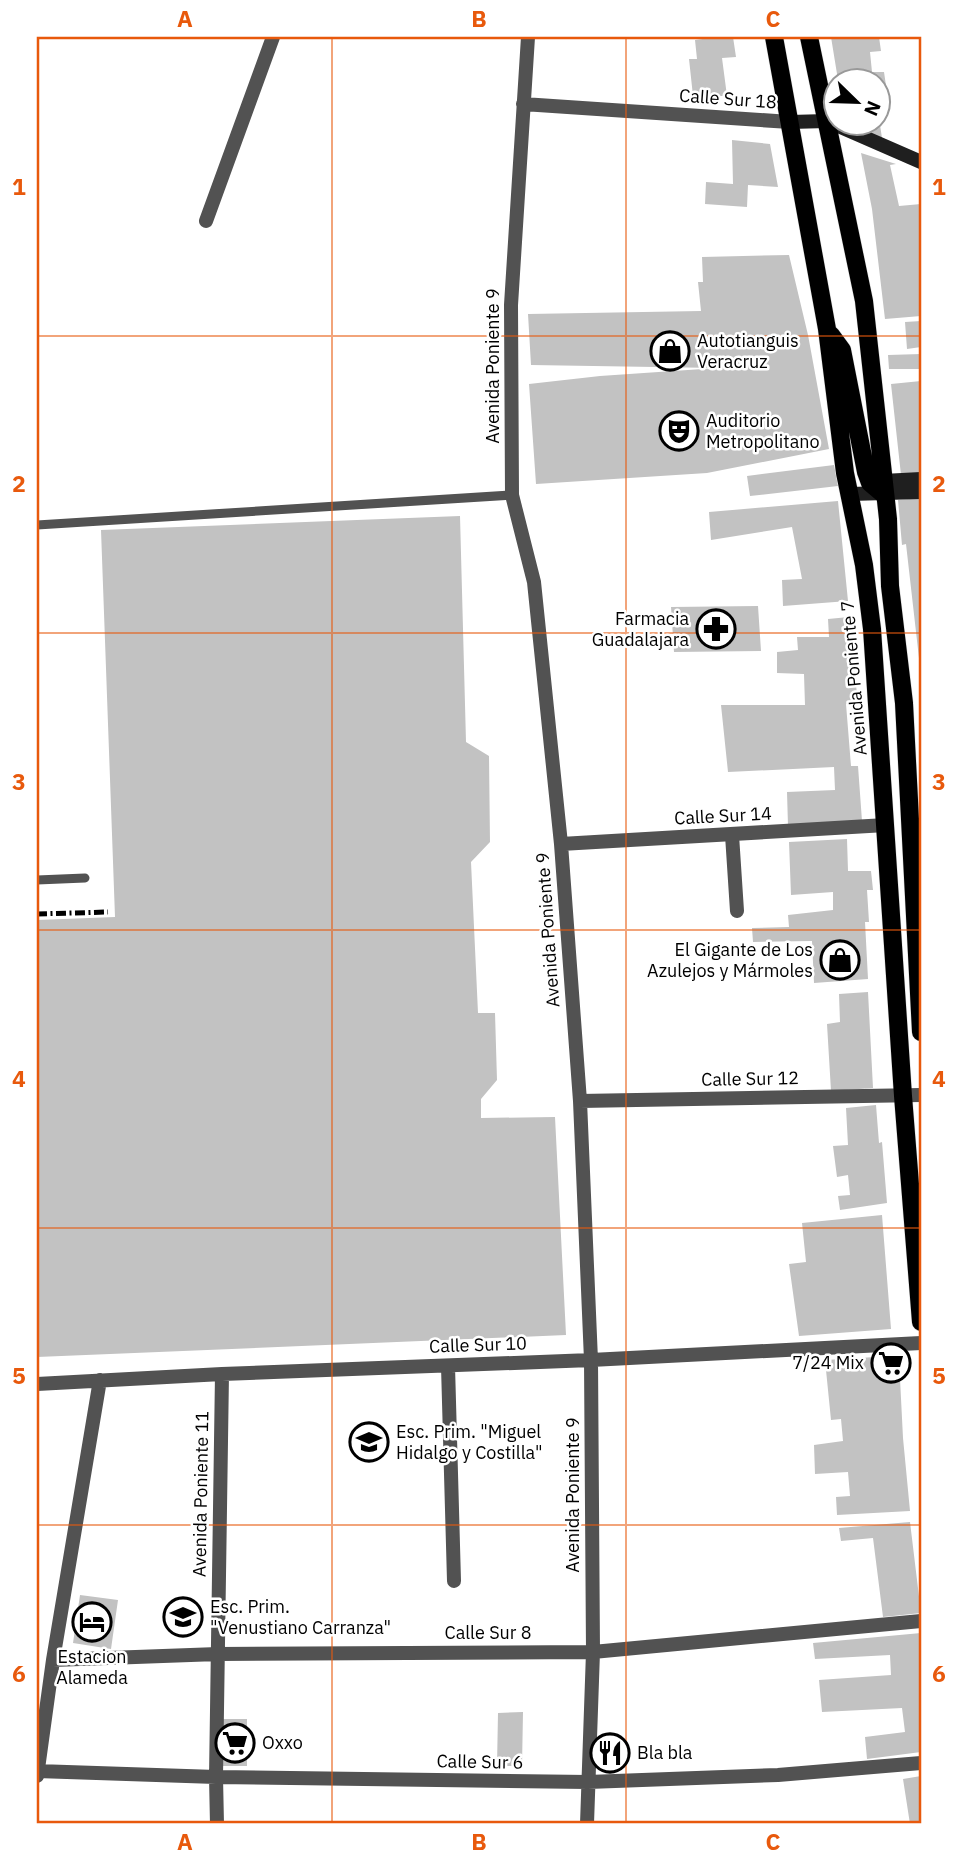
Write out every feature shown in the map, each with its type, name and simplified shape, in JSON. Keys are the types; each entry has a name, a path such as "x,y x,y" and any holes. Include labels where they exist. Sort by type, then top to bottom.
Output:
{"main road":[{"name":"Avenida Poniente 7","path":"774,37 827,329 845,473 864,565 872,629 921,1322"},
{"path":"809,37 822,98"},
{"name":"Calle Sur 18","path":"790,122 822,121"},
{"path":"830,136 864,301 888,519 890,586 904,703 921,1032"},
{"name":"Calle Sur 18","path":"861,136 921,162"},
{"path":"827,329 842,350 870,483 883,488 921,492"},
{"path":"845,473 866,472"},
{"path":"850,494 921,479"}],"street":[{"path":"206,221 273,37"},
{"name":"Avenida Poniente 9","path":"528,37 512,305 512,495 534,582 561,845 580,1101 592,1360 593,1651 587,1824"},
{"name":"Calle Sur 18","path":"523,104 790,122"},
{"name":"Calle Sur 14","path":"561,845 886,825"},
{"path":"732,835 737,911"},
{"name":"Calle Sur 12","path":"580,1101 921,1096"},
{"name":"Calle Sur 10","path":"37,1384 921,1343"},
{"path":"448,1366 454,1581"},
{"name":"Avenida Poniente 11","path":"217,1824 222,1374"},
{"path":"37,1773 100,1380"},
{"name":"Calle Sur 8","path":"53,1660 218,1654 593,1651 921,1621"},
{"name":"Calle Sur 6","path":"37,1773 588,1782 778,1775 921,1763"}],"lane":[{"path":"37,525 512,495"},
{"path":"37,880 85,878"}],"building":[{"path":"733,37 736,57 722,58 727,96 693,96 689,59 697,59 695,40"},
{"path":"831,37 879,37 881,51 870,52 871,66 836,66"},
{"path":"732,140 770,144 778,187 748,185 747,207 705,204 706,182 733,184"},
{"path":"861,153 896,164 890,165 899,206 921,204 921,316 885,319 872,209"},
{"path":"789,255 808,335 829,449 707,473 536,484 529,384 717,368 531,365 528,314 701,311 698,282 703,282 702,257"},
{"path":"921,321 921,347 907,349 905,322"},
{"path":"921,354 921,369 889,369 888,355"},
{"path":"921,381 921,473 901,475 891,384"},
{"path":"834,465 838,486 750,496 747,476"},
{"path":"921,498 920,667 906,544 902,545 898,500"},
{"path":"838,501 848,601 783,606 782,580 802,579 792,527 711,540 709,512"},
{"path":"460,516 466,742 489,756 490,842 471,862 478,1013 495,1013 497,1080 481,1099 481,1118 555,1117 566,1335 37,1357 37,920 115,917 101,530"},
{"name":"Farmacia Guadalajara","path":"758,606 761,651 674,652 671,607"},
{"path":"849,617 858,704 846,704 851,766 858,766 862,821 788,826 787,792 835,790 834,767 728,772 721,705 805,705 804,674 777,673 777,652 798,650 797,637 829,637 828,619"},
{"path":"847,839 848,871 871,871 873,890 867,890 869,922 865,922 868,979 814,983 812,941 753,942 752,928 789,927 788,915 833,910 833,892 791,895 789,842"},
{"path":"868,992 873,1088 831,1091 827,1024 840,1022 839,994"},
{"path":"876,1105 887,1203 840,1210 838,1196 850,1195 848,1175 837,1177 833,1146 848,1145 846,1108"},
{"path":"882,1215 891,1329 799,1336 789,1264 806,1262 802,1223"},
{"path":"892,1356 899,1359 910,1511 837,1515 836,1497 850,1496 848,1472 815,1474 814,1445 843,1441 841,1419 831,1420 825,1360"},
{"path":"910,1522 921,1613 883,1617 873,1538 841,1541 839,1528"},
{"path":"80,1595 118,1600 111,1649 73,1643"},
{"path":"921,1633 921,1752 867,1759 865,1737 905,1732 902,1708 822,1712 819,1680 891,1675 890,1655 815,1659 813,1643"},
{"path":"523,1712 522,1766 497,1766 498,1713"},
{"name":"Oxxo","path":"223,1719 247,1719 247,1766 222,1766"},
{"path":"921,1776 921,1824 910,1824 903,1779"}],"railway":[{"path":"37,914 108,912"}],"place":[{"name":"Autotianguis Veracruz","path":"670,351"},
{"name":"Auditorio Metropolitano","path":"679,431"},
{"name":"Farmacia Guadalajara","path":"716,629"},
{"name":"El Gigante de Los Azulejos y Mármoles","path":"840,960"},
{"name":"7/24 Mix","path":"891,1363"},
{"name":"Esc. Prim. \"Miguel Hidalgo y Costilla\"","path":"369,1442"},
{"name":"Esc. Prim. \"Venustiano Carranza\"","path":"183,1617"},
{"name":"Estacion Alameda","path":"92,1622"},
{"name":"Oxxo","path":"235,1743"},
{"name":"Bla bla","path":"610,1753"}]}
